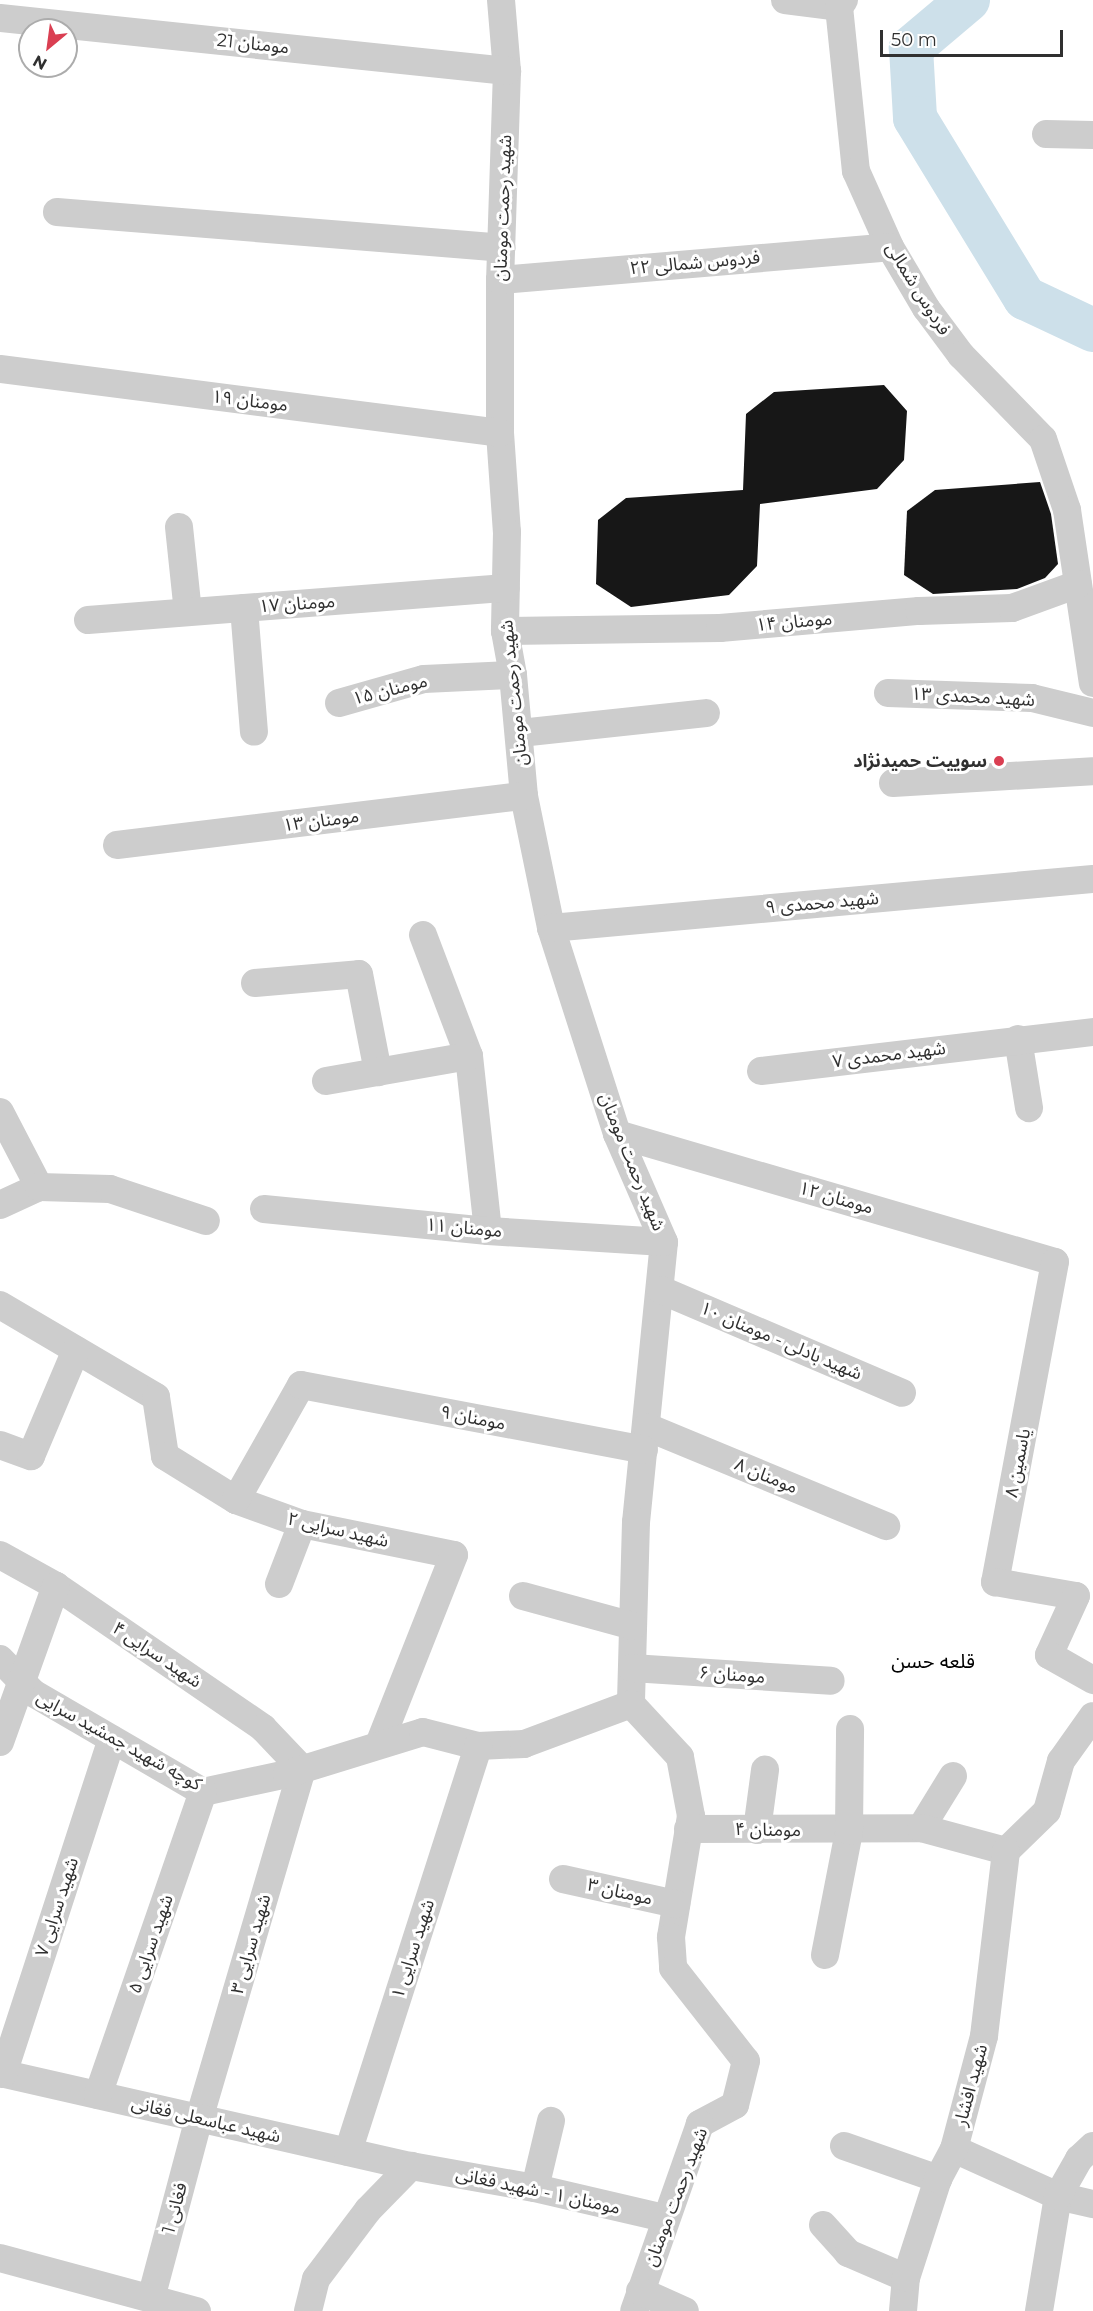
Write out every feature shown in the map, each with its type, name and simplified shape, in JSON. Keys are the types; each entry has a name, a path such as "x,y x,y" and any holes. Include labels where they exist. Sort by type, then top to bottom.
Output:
{"street":[{"name":"شهید رحمت مومنان","path":"501,0 507,71 500,280 500,433 506,588 505,631 520,733 524,796 551,928 617,1134 664,1242 636,1522 631,1704 680,1757 691,1816 671,1937 673,1968 746,2061 735,2105 700,2124 664,2218 637,2301"},
{"path":"786,0 842,3"},
{"name":"فردوس شمالی","path":"842,3 856,171 890,247 926,308 961,355 1043,440 1067,510 1093,682"},
{"name":"مومنان 21","path":"0,18 507,71"},
{"path":"1046,134 1093,135"},
{"path":"57,212 502,248"},
{"name":"فردوس شمالی ۲۲","path":"500,280 890,247"},
{"name":"مومنان ۱۹","path":"0,369 500,433"},
{"path":"178,527 188,612"},
{"name":"مومنان ۱۴","path":"505,631 720,628 919,611 1011,608 1078,584"},
{"name":"مومنان ۱۷","path":"88,620 506,588"},
{"path":"244,608 254,732"},
{"name":"مومنان ۱۵","path":"339,703 424,679 513,675"},
{"name":"۱۳ شهید محمدی","path":"888,693 1032,698 1093,713"},
{"path":"520,733 706,713"},
{"path":"893,783 1093,771"},
{"name":"مومنان ۱۳","path":"117,845 524,796"},
{"name":"۹ شهید محمدی","path":"551,928 1093,879"},
{"path":"423,935 469,1056 488,1231"},
{"path":"255,983 359,974 378,1072"},
{"name":"شهید محمدی ۷","path":"761,1071 1093,1032"},
{"path":"1018,1039 1029,1108"},
{"path":"326,1081 469,1056"},
{"path":"0,1112 39,1188"},
{"name":"مومنان ۱۲","path":"617,1134 1056,1262"},
{"path":"0,1205 39,1188 110,1189 206,1221"},
{"name":"مومنان ۱۱","path":"264,1209 488,1231 664,1242"},
{"name":"یاسمین ۸","path":"1056,1262 995,1582 1076,1596 1049,1655 1093,1680"},
{"name":"شهید بادلی - مومنان ۱۰","path":"660,1290 902,1393"},
{"name":"شهید سرایی ۲","path":"0,1305 156,1397 165,1456 236,1500 302,1524 454,1555 379,1744"},
{"path":"0,1445 31,1456 76,1350"},
{"name":"مومنان ۹","path":"236,1500 301,1385 645,1439"},
{"name":"مومنان ۸","path":"645,1439 886,1526"},
{"path":"279,1584 302,1524"},
{"name":"شهید سرایی ۴","path":"0,1555 56,1586 263,1728 302,1769"},
{"path":"0,1742 56,1586"},
{"path":"523,1596 633,1626"},
{"name":"کوچه شهید جمشید سرایی","path":"0,1659 20,1683 203,1792 302,1769 423,1732 478,1746 524,1744 631,1704"},
{"name":"مومنان ۶","path":"632,1668 831,1681"},
{"path":"1006,1851 1047,1811 1061,1761 1093,1716"},
{"path":"825,1955 849,1831 850,1729"},
{"name":"شهید سرایی ۷","path":"2,2074 112,1739"},
{"name":"شهید سرایی ۱","path":"348,2152 478,1746"},
{"name":"شهید سرایی ۳","path":"199,2118 302,1769"},
{"path":"757,1830 765,1770"},
{"path":"921,1828 953,1776"},
{"name":"شهید سرایی ۵","path":"98,2095 203,1792"},
{"name":"۴ مومنان","path":"688,1829 849,1831 921,1828 1006,1851"},
{"name":"شهید افشار","path":"903,2311 906,2278 938,2179 954,2149 984,2036 1006,1851"},
{"name":"مومنان ۳","path":"563,1879 676,1904"},
{"name":"شهید عباسعلی فغانی","path":"2,2074 411,2166"},
{"name":"فغانی 1","path":"152,2298 199,2118"},
{"path":"535,2188 551,2121"},
{"path":"844,2146 938,2179"},
{"path":"1039,2311 1058,2196 1079,2159 1093,2146"},
{"path":"954,2149 1058,2196 1093,2204"},
{"path":"308,2311 316,2279 368,2210 411,2166"},
{"name":"مومنان ۱ - شهید فغانی","path":"411,2166 535,2188 664,2218"},
{"path":"823,2225 848,2253 906,2278"},
{"path":"0,2258 197,2311"},
{"path":"637,2301 685,2311"}],"building":[{"path":"884,385 907,411 904,460 877,489 760,504 757,566 729,595 631,607 596,584 598,520 626,498 743,490 746,414 774,392"},
{"path":"1040,482 1051,514 1058,564 1045,578 1017,589 933,594 904,575 907,511 935,490"}],"waterway":[{"path":"968,0 911,48 915,118 1025,298 1093,330"}],"place":[{"name":"سوییت حمیدنژاد","path":"999,761"}],"district":[{"name":"قلعه حسن","path":"933,1661"}]}
